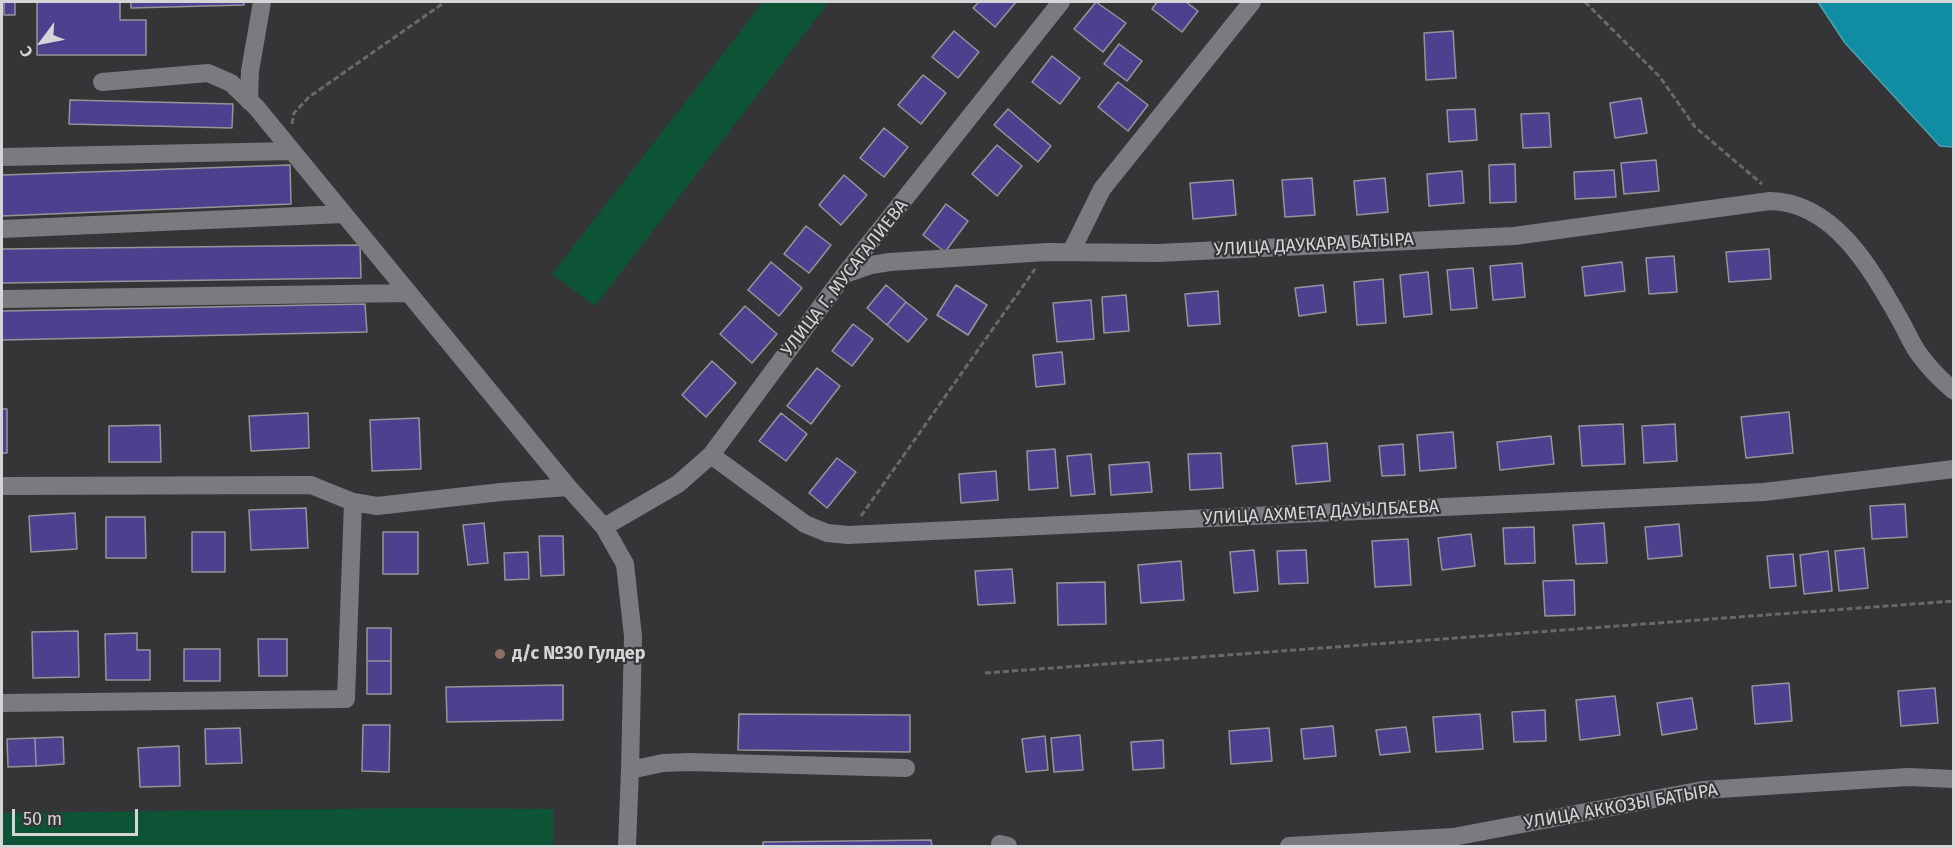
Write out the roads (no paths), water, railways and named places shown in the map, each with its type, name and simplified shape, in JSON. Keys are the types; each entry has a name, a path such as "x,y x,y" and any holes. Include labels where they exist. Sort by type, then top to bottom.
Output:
{"street":[{"path":"249,101 250,71 262,2"},
{"name":"УЛИЦА Г. МУСАГАЛИЕВА","path":"604,526 678,484 711,455 845,274 1062,2"},
{"path":"1071,252 1102,189 1252,2"},
{"path":"102,82 208,73 231,83 292,142 344,214 568,487 604,526 625,564 633,636 627,846"},
{"path":"2,157 292,142"},
{"name":"УЛИЦА ДАУКАРА БАТЫРА","path":"845,274 871,265 890,262 1047,252 1158,253 1514,236 1782,201 1825,220 1846,239 1859,254 1881,288 1918,352 1953,391"},
{"path":"2,229 344,214"},
{"path":"2,298 408,292"},
{"name":"УЛИЦА АХМЕТА ДАУЫЛБАЕВА","path":"711,455 805,524 827,533 848,535 1764,492 1953,469"},
{"path":"2,486 311,485 353,502 377,506 568,487"},
{"path":"2,703 346,699 353,502"},
{"path":"630,770 663,763 689,762 906,768"},
{"name":"УЛИЦА АККОЗЫ БАТЫРА","path":"1289,846 1453,842 1703,790 1908,777 1953,779"}],"water":[{"path":"1818,2 1953,2 1953,147 1940,146 1845,43"}],"place":[{"name":"д/с №30 Гулдер","path":"500,654"}]}
